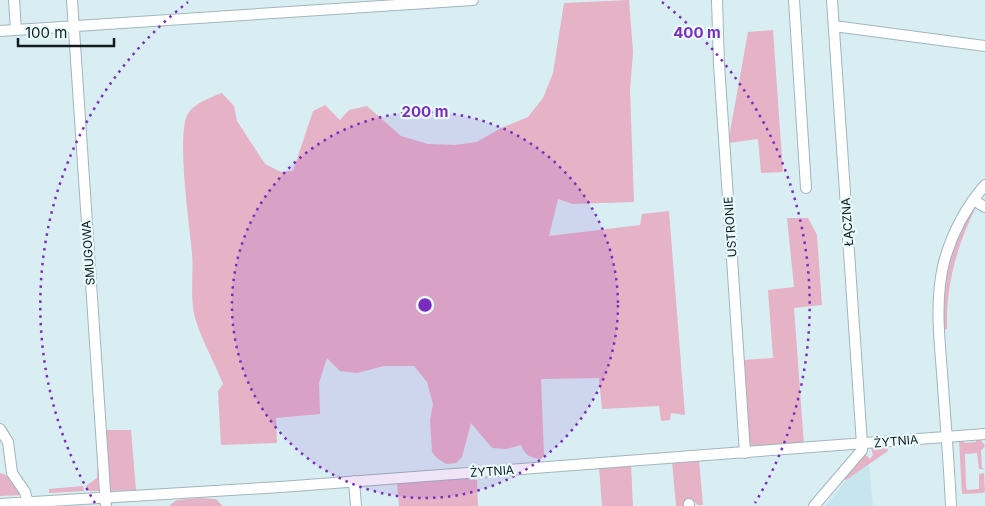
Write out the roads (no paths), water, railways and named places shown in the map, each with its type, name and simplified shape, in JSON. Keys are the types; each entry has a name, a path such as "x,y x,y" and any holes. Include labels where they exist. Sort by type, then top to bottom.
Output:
{"street":[{"path":"14,0 16,30"},
{"name":"SMUGOWA","path":"72,0 106,503"},
{"path":"0,31 473,0"},
{"name":"USTRONIE","path":"717,0 719,64 745,453"},
{"path":"794,0 806,188"},
{"name":"ŁĄCZNA","path":"832,0 862,444"},
{"path":"834,26 985,46"},
{"path":"951,506 938,325 940,288 944,262 953,236 973,200 985,185"},
{"path":"973,200 985,207"},
{"path":"0,429 8,442 12,473 27,495 28,503"},
{"name":"ŻYTNIA","path":"0,504 106,503 354,481 985,434"},
{"path":"814,506 862,450 862,444"},
{"path":"354,481 356,506"}]}
